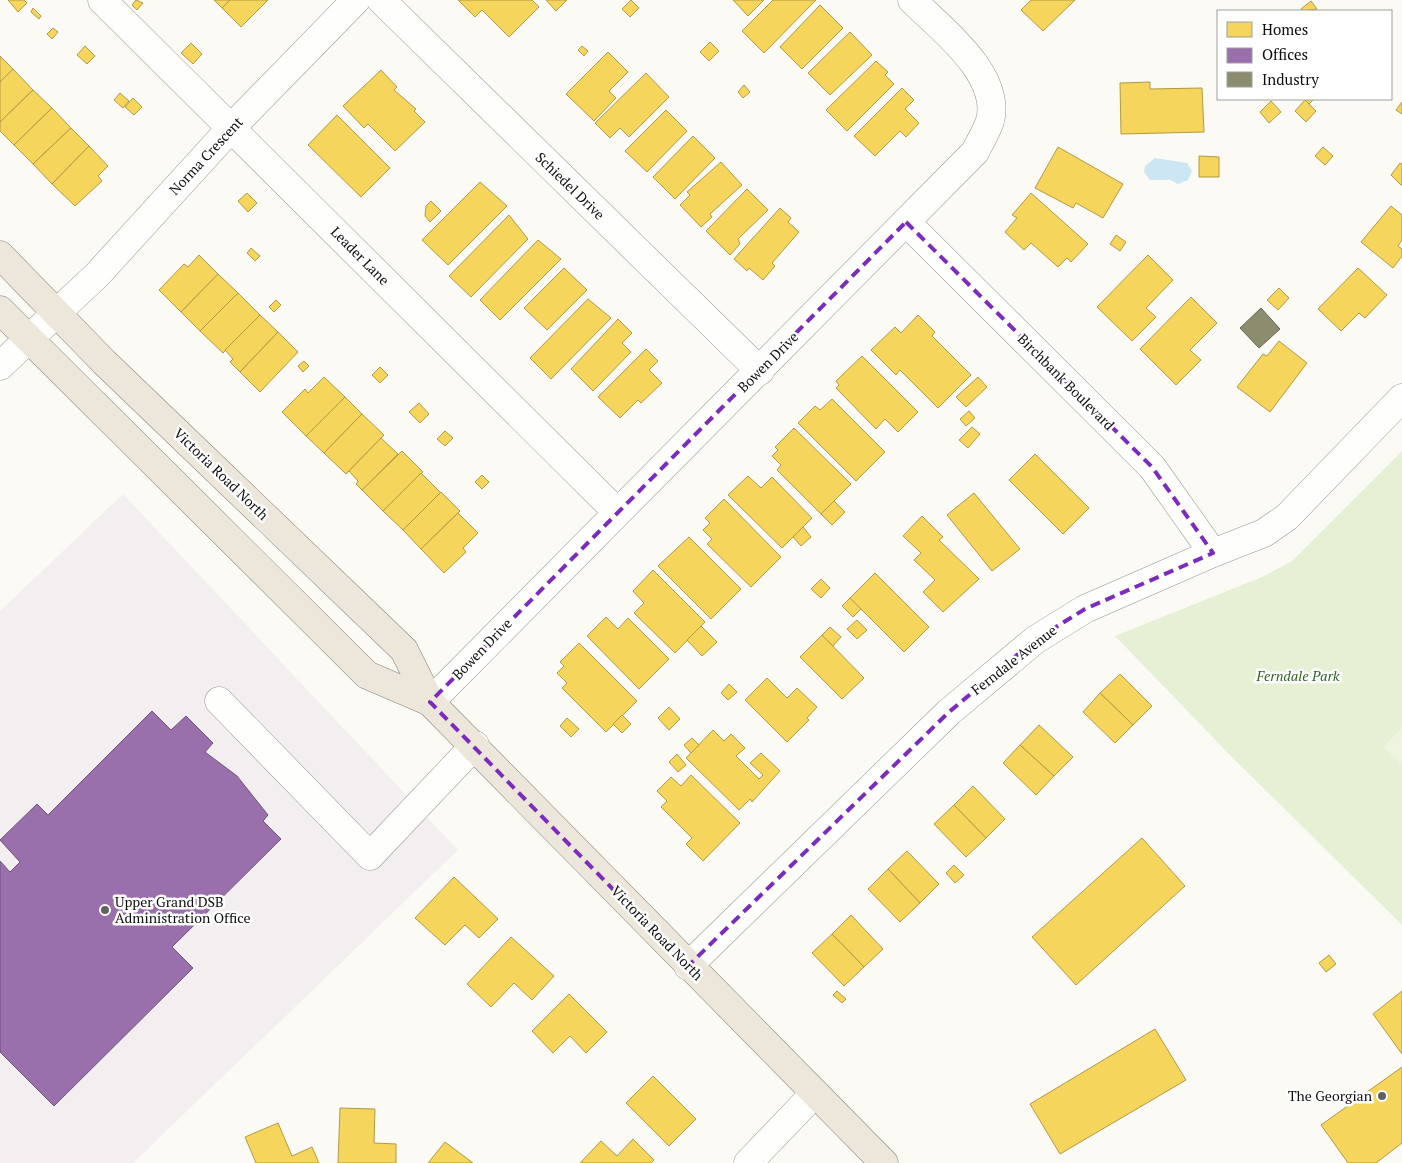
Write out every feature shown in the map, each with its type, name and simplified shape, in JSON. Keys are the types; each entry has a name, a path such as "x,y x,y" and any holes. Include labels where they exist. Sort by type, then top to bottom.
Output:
{"main road":[{"name":"Victoria Road North","path":"0,255 56,313 404,650 430,702 884,1163"},
{"name":"Victoria Road North","path":"0,310 367,675 430,702"}],"street":[{"name":"Leader Lane","path":"102,0 232,127 617,512"},
{"name":"Norma Crescent","path":"0,366 97,275 232,127 356,0"},
{"name":"Schiedel Drive","path":"381,0 760,371"},
{"name":"Bowen Drive","path":"430,702 617,512 760,371 974,152 990,119 990,99 984,81 961,47 912,0"},
{"name":"Birchbank Boulevard","path":"906,222 1152,467 1213,553"},
{"name":"Ferndale Avenue","path":"688,966 949,712 1035,640 1085,609 1213,553 1264,533 1288,517 1402,398"},
{"path":"219,701 370,856 475,746"},
{"path":"748,1163 815,1093"}],"highlighted area":[{"path":"906,222 1152,467 1213,553 1085,609 1035,640 949,712 688,966 430,702"}],"shaded area":[{"path":"123,494 458,850 133,1163 0,1163 0,611"}],"green space":[{"name":"Ferndale Park","path":"1402,451 1402,925 1229,754 1115,636 1262,577 1292,561"},
{"path":"1402,727 1402,765 1383,747"}],"water":[{"path":"1155,158 1187,163 1192,171 1188,180 1178,184 1170,180 1150,180 1144,172 1145,166"}],"building: Homes":[{"path":"8,0 24,0 27,3 18,12"},
{"path":"136,0 143,3 137,10 132,5"},
{"path":"214,0 230,0 222,8"},
{"path":"230,0 268,0 241,27 222,8"},
{"path":"458,0 532,0 539,7 509,37 482,10 475,17"},
{"path":"546,0 567,0 556,11"},
{"path":"631,0 639,8 630,17 622,9"},
{"path":"733,0 764,0 748,16"},
{"path":"773,0 816,0 764,53 742,31"},
{"path":"1031,0 1075,0 1043,31 1021,10"},
{"path":"1311,1 1317,9 1302,10"},
{"path":"820,5 843,28 802,69 780,47"},
{"path":"33,8 41,16 39,19 31,12"},
{"path":"53,28 58,32 52,39 47,34"},
{"path":"850,32 872,55 830,95 808,73"},
{"path":"710,42 719,51 709,61 700,52"},
{"path":"191,43 202,54 193,64 181,53"},
{"path":"85,46 95,56 87,64 77,55"},
{"path":"582,46 588,51 584,56 578,50"},
{"path":"608,52 628,72 609,91 616,98 594,121 566,94"},
{"path":"0,56 13,69 0,82"},
{"path":"876,61 888,72 885,75 894,84 847,131 826,110"},
{"path":"13,69 33,90 0,122 0,82"},
{"path":"381,70 397,87 394,90 416,109 414,111 425,122 395,151 368,124 364,128 343,106"},
{"path":"646,73 669,97 629,137 620,128 610,138 595,123"},
{"path":"1150,82 1150,89 1202,88 1204,132 1121,134 1120,83"},
{"path":"744,85 750,92 743,98 738,92"},
{"path":"902,88 914,100 905,109 919,123 906,137 900,131 875,156 854,136"},
{"path":"33,90 52,108 14,145 0,131 0,122"},
{"path":"120,93 129,101 123,108 114,100"},
{"path":"133,98 142,107 134,115 125,107"},
{"path":"1304,100 1313,100 1309,104"},
{"path":"1305,100 1316,111 1306,122 1295,111"},
{"path":"1271,101 1281,112 1269,123 1260,112"},
{"path":"1402,102 1402,114 1396,110"},
{"path":"52,108 71,128 33,164 14,145"},
{"path":"666,110 687,131 647,172 625,151"},
{"path":"337,115 390,168 361,197 308,145"},
{"path":"71,128 89,146 52,184 33,164"},
{"path":"693,136 715,158 675,199 653,177"},
{"path":"89,146 108,166 98,176 102,181 75,206 52,184"},
{"path":"1058,147 1123,184 1103,218 1076,203 1073,208 1035,188"},
{"path":"1323,147 1333,156 1325,165 1315,156"},
{"path":"1199,156 1219,157 1219,177 1199,177"},
{"path":"721,162 742,185 710,214 712,217 701,227 680,205 690,195 687,192"},
{"path":"1400,163 1402,164 1402,186 1391,175"},
{"path":"480,182 507,206 448,265 422,240"},
{"path":"747,189 768,210 738,239 740,244 730,255 706,231"},
{"path":"247,193 257,203 248,212 238,201"},
{"path":"1031,193 1088,244 1071,262 1067,258 1058,267 1031,243 1024,250 1005,232 1017,218 1012,215"},
{"path":"431,201 441,211 430,222 425,216 426,206"},
{"path":"1391,206 1402,215 1402,240 1398,246 1402,249 1402,256 1393,268 1361,242"},
{"path":"780,208 791,218 788,222 799,232 772,263 775,266 763,280 749,268 747,271 734,259"},
{"path":"509,215 528,239 471,297 449,276"},
{"path":"1116,235 1126,242 1120,251 1110,244"},
{"path":"538,240 561,259 500,320 480,300"},
{"path":"251,248 260,256 255,261 247,253"},
{"path":"199,255 218,274 181,312 159,290 184,264 188,267"},
{"path":"1148,255 1173,280 1146,308 1156,317 1132,341 1097,307"},
{"path":"564,268 587,290 547,330 524,308"},
{"path":"1358,268 1387,295 1365,318 1359,313 1341,331 1318,309"},
{"path":"218,274 238,293 200,331 181,312"},
{"path":"1279,288 1289,298 1278,310 1267,300"},
{"path":"238,293 260,315 223,353 200,331"},
{"path":"1191,297 1217,323 1190,350 1201,360 1176,385 1140,349"},
{"path":"588,299 611,318 551,379 530,358"},
{"path":"276,300 281,305 274,312 269,307"},
{"path":"260,315 278,332 240,372 230,362 233,359 225,350"},
{"path":"918,315 935,332 932,336 971,375 938,408 900,370 896,375 871,350 895,327 901,333"},
{"path":"618,319 632,333 622,343 631,352 593,391 571,369"},
{"path":"278,332 298,352 260,392 240,372"},
{"path":"1279,341 1307,363 1270,412 1237,387 1263,354 1267,356"},
{"path":"646,349 658,361 649,370 662,383 641,403 638,400 620,418 598,397"},
{"path":"862,356 918,412 898,432 885,419 876,429 836,388 839,385 836,381"},
{"path":"304,361 309,366 303,372 298,366"},
{"path":"380,367 388,375 380,383 372,375"},
{"path":"324,377 345,397 306,436 282,412 305,389 308,393"},
{"path":"978,377 987,387 966,407 956,397"},
{"path":"345,397 362,414 324,453 306,436"},
{"path":"832,399 885,452 856,481 798,423 815,406 820,410"},
{"path":"419,403 429,414 420,423 409,412"},
{"path":"969,411 975,418 966,426 960,419"},
{"path":"362,414 384,435 346,474 324,453"},
{"path":"972,427 980,434 968,448 959,440"},
{"path":"794,428 851,484 821,514 777,470 781,465 772,456 778,450 775,447"},
{"path":"445,431 453,438 445,446 437,439"},
{"path":"381,438 398,454 362,490 356,484 358,481 349,471"},
{"path":"402,451 423,472 383,511 362,490"},
{"path":"1035,454 1089,508 1063,534 1009,480"},
{"path":"421,473 441,493 403,530 383,511"},
{"path":"482,475 489,482 482,489 475,482"},
{"path":"748,476 761,488 772,477 812,518 782,548 728,495"},
{"path":"441,492 460,511 421,549 403,530"},
{"path":"974,493 1020,549 992,571 947,515"},
{"path":"724,499 781,557 751,587 707,544 712,539 703,530 710,523 705,518"},
{"path":"834,501 845,512 832,525 821,514"},
{"path":"458,513 478,533 463,548 466,552 444,573 421,549"},
{"path":"922,516 943,537 939,540 979,579 943,612 923,592 935,580 914,560 921,553 903,536"},
{"path":"803,527 811,537 801,546 793,537"},
{"path":"689,537 741,589 711,619 658,566"},
{"path":"653,570 705,622 675,653 634,613 644,603 633,591"},
{"path":"875,573 929,627 904,652 850,598"},
{"path":"821,579 830,588 821,598 811,589"},
{"path":"850,598 861,609 853,617 842,606"},
{"path":"606,617 618,629 628,618 669,659 639,689 587,636"},
{"path":"857,620 867,630 857,639 847,629"},
{"path":"701,626 717,642 702,656 687,640"},
{"path":"830,627 841,637 833,646 822,635"},
{"path":"822,635 864,678 842,699 800,657"},
{"path":"579,643 637,701 606,732 562,688 567,683 557,673 564,666 560,662"},
{"path":"1120,674 1152,706 1133,725 1100,693"},
{"path":"767,678 787,698 797,688 817,707 807,718 809,720 787,742 745,700"},
{"path":"729,684 737,692 728,700 721,693"},
{"path":"1100,693 1133,725 1115,743 1083,712"},
{"path":"669,707 680,719 669,730 658,718"},
{"path":"622,715 631,724 622,733 613,724"},
{"path":"567,718 579,729 571,737 560,726"},
{"path":"1039,725 1073,757 1054,776 1020,745"},
{"path":"713,730 724,741 731,734 745,748 736,756 759,779 763,775 750,763 761,753 780,771 752,802 750,799 739,810 686,758"},
{"path":"692,738 699,745 691,753 684,745"},
{"path":"1020,745 1054,776 1036,795 1003,763"},
{"path":"677,754 686,765 678,772 669,762"},
{"path":"691,775 740,823 703,861 686,844 692,838 661,807 667,801 657,791 671,777 681,786"},
{"path":"973,786 1005,819 986,838 954,805"},
{"path":"954,805 986,838 966,857 934,824"},
{"path":"1142,838 1185,886 1076,985 1032,937"},
{"path":"907,851 939,884 920,903 888,869"},
{"path":"954,865 964,875 955,883 946,873"},
{"path":"888,869 920,903 900,922 868,889"},
{"path":"454,877 498,919 479,938 465,925 445,945 415,918"},
{"path":"851,915 883,949 864,967 832,934"},
{"path":"832,934 864,967 844,986 812,953"},
{"path":"511,937 554,976 532,1000 514,983 491,1007 467,984"},
{"path":"1329,955 1336,964 1326,972 1319,963"},
{"path":"837,991 846,999 842,1003 833,995"},
{"path":"1402,991 1402,1054 1373,1014"},
{"path":"569,994 607,1032 586,1053 570,1036 553,1053 532,1031"},
{"path":"1155,1029 1186,1080 1060,1154 1030,1104"},
{"name":"The Georgian","path":"1402,1067 1402,1143 1376,1163 1348,1163 1321,1125"},
{"path":"653,1076 696,1119 669,1146 626,1103"},
{"path":"340,1108 375,1109 374,1143 396,1144 396,1163 338,1163"},
{"path":"278,1123 292,1156 312,1147 319,1163 256,1163 245,1137"},
{"path":"633,1139 654,1160 651,1163 580,1163 601,1141 617,1156"},
{"path":"445,1142 473,1163 428,1163"}],"building: Offices":[{"name":"Upper Grand DSB Administration Office","path":"152,711 171,730 186,716 213,743 205,752 237,776 268,815 263,821 281,839 172,947 193,968 54,1106 0,1052 0,861 10,872 20,862 0,840 37,804 48,815"}],"building: Industry":[{"path":"1261,308 1280,329 1259,348 1240,328"}],"place":[{"name":"Upper Grand DSB Administration Office","path":"105,910"},
{"name":"The Georgian","path":"1382,1096"}]}
